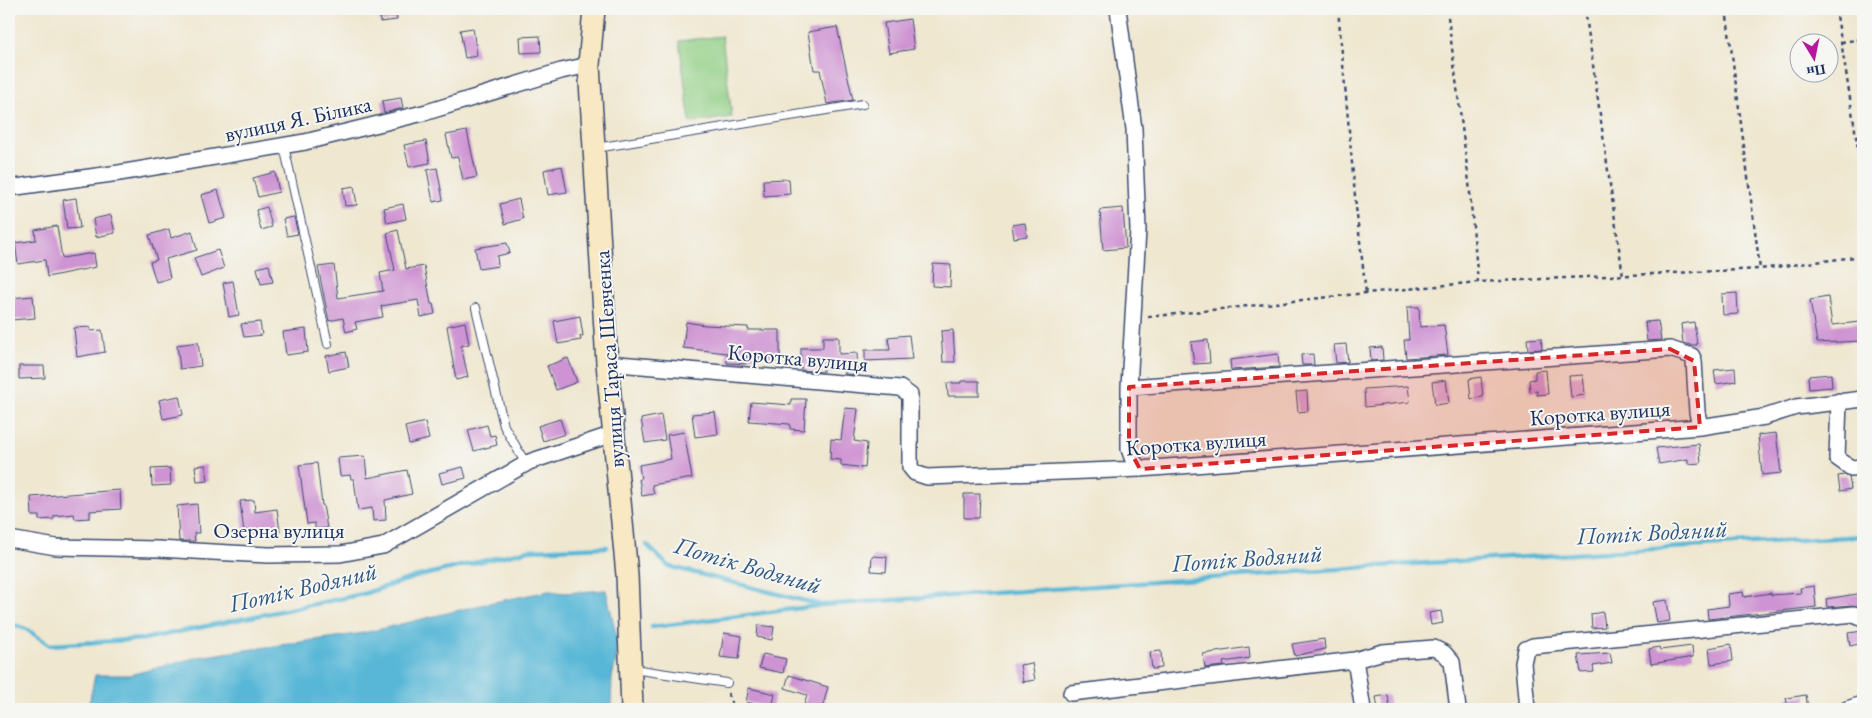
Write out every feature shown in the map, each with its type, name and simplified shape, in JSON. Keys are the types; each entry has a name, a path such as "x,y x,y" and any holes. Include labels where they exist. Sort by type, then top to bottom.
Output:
{"street":[{"name":"вулиця Тараса Шевченка","path":"594,9 589,65 607,362 627,575 632,709"},
{"path":"1118,9 1134,129 1138,230 1129,387 1129,449 1133,460 1140,469"},
{"name":"вулиця Я. Білика","path":"9,188 119,174 305,142 427,112 561,71 589,65"},
{"path":"1129,387 1670,349 1692,356 1694,361 1697,412 1700,427"},
{"name":"Коротка вулиця","path":"607,362 900,388 910,394 910,467 915,473 927,477 1140,469 1700,427 1765,417 1796,407 1839,400 1863,399"},
{"path":"1839,400 1837,458 1851,468 1863,467"},
{"name":"Озерна вулиця","path":"9,540 56,547 158,549 268,555 340,554 383,546 526,464 613,434"},
{"path":"1527,709 1523,663 1526,649 1533,646 1854,614 1863,618"},
{"path":"1071,693 1355,660 1392,651 1434,648 1444,653 1452,662 1458,709"},
{"path":"1355,660 1363,709"},
{"path":"1847,709 1863,704"}],"lane":[{"path":"594,148 863,104"},
{"path":"284,146 328,344"},
{"path":"476,308 504,426 526,464"},
{"path":"631,669 727,683"}],"path":[{"path":"1338,9 1356,207 1366,293"},
{"path":"1447,9 1470,182 1478,282"},
{"path":"1585,9 1623,276"},
{"path":"1726,9 1760,269"},
{"path":"1836,9 1858,150 1863,214"},
{"path":"1841,42 1863,39"},
{"path":"1858,150 1863,149"},
{"path":"1133,318 1478,282 1760,269 1863,256"},
{"path":"727,683 728,698 733,705 755,709"}],"highlighted area":[{"path":"1670,349 1694,361 1700,427 1140,469 1129,449 1129,387"}],"green space":[{"path":"722,36 732,117 690,123 679,41"}],"water":[{"path":"606,590 619,647 612,677 611,709 88,709 95,675 130,675 198,657 364,633 489,603 549,591 565,593"}],"building":[{"path":"378,9 396,9 397,20 380,22"},
{"path":"910,19 914,49 889,53 884,23"},
{"path":"837,27 853,100 827,104 820,70 814,70 808,32"},
{"path":"473,28 477,56 465,58 460,30"},
{"path":"540,36 541,52 521,53 520,37"},
{"path":"401,98 403,108 384,113 382,101"},
{"path":"467,131 477,177 463,180 458,157 451,158 446,135"},
{"path":"426,141 430,163 409,167 404,145"},
{"path":"562,166 567,192 548,195 544,170"},
{"path":"437,168 443,200 433,202 427,170"},
{"path":"275,172 279,192 258,197 253,178"},
{"path":"789,179 790,194 764,196 763,180"},
{"path":"354,186 357,205 345,206 343,188"},
{"path":"218,190 226,218 209,223 201,195"},
{"path":"76,198 80,228 67,229 63,200"},
{"path":"519,199 523,219 505,224 500,204"},
{"path":"403,204 406,219 387,223 384,208"},
{"path":"267,207 272,227 261,230 256,210"},
{"path":"1123,208 1126,248 1103,250 1100,210"},
{"path":"111,215 115,233 96,237 93,219"},
{"path":"294,217 298,234 287,236 283,219"},
{"path":"1025,223 1027,236 1014,238 1012,225"},
{"path":"57,226 62,258 94,253 96,267 47,277 45,260 18,264 15,243 36,240 35,230"},
{"path":"169,229 171,238 192,231 197,250 166,259 170,278 156,282 150,262 157,260 149,235"},
{"path":"398,230 406,269 424,266 431,304 433,304 435,314 421,317 418,300 381,306 383,317 355,322 357,329 346,332 343,318 329,321 318,267 334,265 338,298 383,291 380,273 395,270 387,233"},
{"path":"507,243 510,253 497,256 498,266 479,269 475,248"},
{"path":"218,250 224,268 201,277 194,258"},
{"path":"933,264 951,265 950,287 932,286"},
{"path":"269,265 273,282 261,284 257,268"},
{"path":"233,281 239,315 229,317 223,283"},
{"path":"1737,293 1738,314 1723,315 1722,294"},
{"path":"33,296 35,318 12,320 10,298"},
{"path":"1828,297 1832,325 1860,322 1862,341 1817,343 1810,300"},
{"path":"1407,307 1419,307 1420,327 1444,325 1448,355 1406,358 1404,340 1409,340"},
{"path":"580,316 583,336 580,336 581,340 558,344 554,321"},
{"path":"1658,321 1661,340 1647,341 1645,322"},
{"path":"260,322 262,335 244,337 241,324"},
{"path":"465,322 469,344 461,346 468,377 456,380 447,326"},
{"path":"686,322 748,327 748,330 780,330 780,357 746,357 746,364 727,363 727,353 683,348"},
{"path":"1694,322 1697,345 1683,343 1681,324"},
{"path":"90,327 91,331 102,330 105,352 77,357 74,328"},
{"path":"306,329 308,352 286,355 283,332"},
{"path":"953,330 955,362 943,362 941,331"},
{"path":"909,335 912,359 865,361 865,350 890,350 888,337"},
{"path":"823,337 839,337 839,354 857,353 858,375 845,374 845,368 823,368 823,372 801,370 801,348 823,348"},
{"path":"1541,338 1542,349 1528,350 1527,339"},
{"path":"1208,340 1210,363 1194,364 1191,342"},
{"path":"198,342 201,366 180,369 177,345"},
{"path":"1346,344 1348,362 1336,363 1334,345"},
{"path":"1382,347 1383,360 1371,361 1370,348"},
{"path":"346,352 349,367 329,371 326,356"},
{"path":"1278,354 1279,367 1231,370 1230,360"},
{"path":"1313,354 1314,365 1302,365 1301,355"},
{"path":"568,358 577,382 556,390 547,366"},
{"path":"19,366 44,366 45,378 19,379"},
{"path":"1735,368 1736,381 1716,384 1714,370"},
{"path":"1546,370 1548,394 1537,395 1537,391 1530,392 1529,380 1535,379 1535,371"},
{"path":"1831,374 1832,387 1809,389 1808,376"},
{"path":"1583,375 1585,395 1571,397 1569,376"},
{"path":"1481,377 1483,397 1471,399 1469,379"},
{"path":"1446,380 1449,403 1435,405 1432,382"},
{"path":"961,381 979,381 979,396 948,396 947,383 961,383"},
{"path":"1408,386 1410,402 1365,407 1364,389"},
{"path":"1307,391 1308,411 1298,412 1296,392"},
{"path":"179,396 183,415 163,419 159,400"},
{"path":"791,399 806,399 804,430 790,429 790,424 749,421 751,402 791,405"},
{"path":"845,408 858,409 854,441 867,443 865,468 841,465 841,460 830,459 831,439 841,440"},
{"path":"715,412 718,434 695,437 692,414"},
{"path":"661,415 665,440 645,443 641,419"},
{"path":"560,419 565,434 543,441 538,426"},
{"path":"425,422 429,439 409,444 405,427"},
{"path":"487,425 490,436 495,435 497,445 474,451 468,430"},
{"path":"684,432 692,478 652,485 654,494 642,496 639,465 671,459 667,435"},
{"path":"1776,433 1781,473 1762,475 1758,435"},
{"path":"1699,444 1701,463 1688,464 1688,459 1659,464 1656,448"},
{"path":"365,456 367,478 407,470 412,494 385,500 386,520 373,521 372,508 358,510 354,479 351,479 350,475 340,476 338,458"},
{"path":"317,463 327,528 315,529 315,523 307,524 299,465"},
{"path":"206,465 208,481 197,482 195,466"},
{"path":"463,467 466,478 442,484 439,473"},
{"path":"170,468 171,485 152,486 151,469"},
{"path":"1845,475 1849,477 1851,489 1840,491 1838,476"},
{"path":"120,490 121,509 90,511 90,518 75,519 74,514 54,516 54,519 39,520 39,516 32,516 31,497"},
{"path":"964,494 980,494 979,518 964,518"},
{"path":"254,500 255,512 277,509 280,532 266,534 265,529 244,532 240,501"},
{"path":"197,504 199,533 194,533 195,541 179,541 177,506"},
{"path":"872,556 887,557 886,572 871,571"},
{"path":"1814,586 1816,607 1708,619 1707,609 1729,606 1728,594 1743,592 1744,597 1771,593 1771,595 1801,593 1800,588"},
{"path":"1863,593 1863,608 1853,605 1827,607 1826,599"},
{"path":"1667,600 1670,621 1657,623 1653,602"},
{"path":"1441,611 1443,623 1431,625 1429,613"},
{"path":"1603,612 1605,627 1592,628 1591,614"},
{"path":"758,625 774,627 772,640 757,637"},
{"path":"1863,631 1863,643 1850,646 1848,633"},
{"path":"724,633 742,636 739,659 720,657"},
{"path":"1324,639 1325,649 1295,656 1292,644"},
{"path":"1731,644 1733,661 1711,664 1709,648"},
{"path":"1692,646 1693,657 1651,664 1649,649 1659,647 1660,650"},
{"path":"1249,647 1250,658 1223,662 1224,666 1205,668 1203,654"},
{"path":"1161,651 1162,668 1152,669 1150,652"},
{"path":"1610,653 1612,663 1593,666 1594,672 1581,673 1578,655"},
{"path":"763,654 786,659 783,673 759,668"},
{"path":"1032,663 1035,680 1023,682 1020,665"},
{"path":"789,675 828,687 822,709 803,709 807,695 785,688"},
{"path":"749,688 775,694 772,708 746,702"},
{"path":"1388,695 1390,709 1378,709 1376,697"},
{"path":"1806,695 1808,709 1788,709 1786,698"}],"waterway":[{"name":"Потік Водяний","path":"647,545 668,566 821,605 1396,565 1863,536"},
{"name":"Потік Водяний","path":"9,623 26,629 50,645 144,639 363,594 415,577 529,550 607,547"},
{"path":"652,627 817,606"}]}
